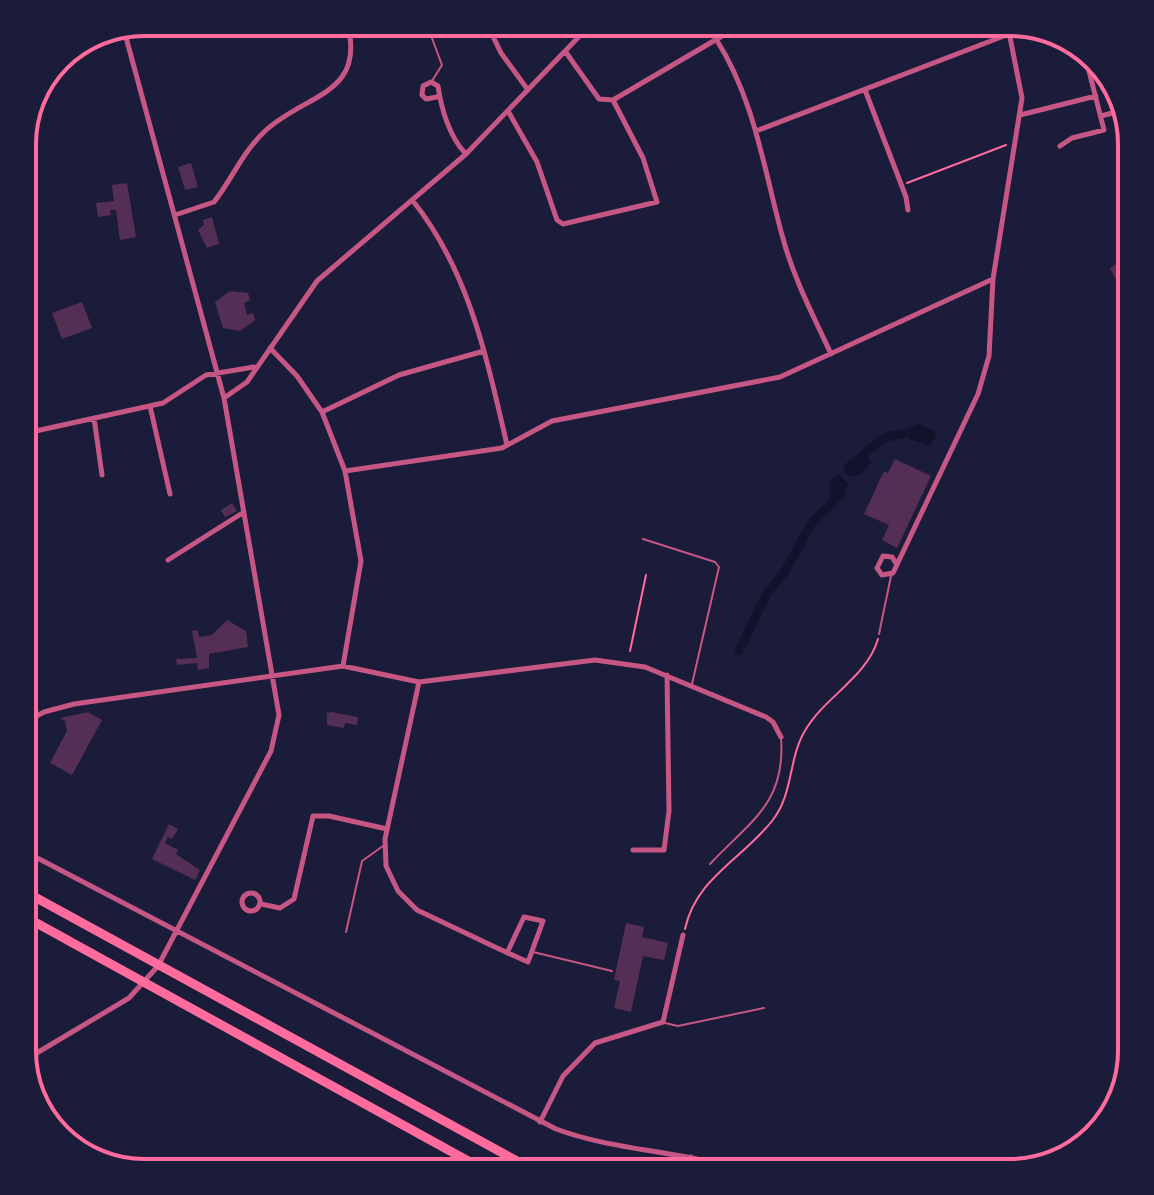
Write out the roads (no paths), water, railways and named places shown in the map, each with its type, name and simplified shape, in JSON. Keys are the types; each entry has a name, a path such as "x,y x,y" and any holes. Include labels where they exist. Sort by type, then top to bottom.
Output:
{"highway":[{"path":"36,897 514,1159"},
{"path":"36,922 153,984 465,1159"}],"street":[{"path":"175,215 214,202 238,161 265,132 341,80 352,54 349,36"},
{"path":"493,36 528,90"},
{"path":"224,398 243,387 317,281 466,154 579,36"},
{"path":"565,51 599,99 613,100 721,36"},
{"path":"756,131 1004,36"},
{"path":"896,563 886,556 877,562 880,573 891,575 978,394 991,338 993,279 1020,115 1021,90 1009,36"},
{"path":"36,1053 129,998 164,959 276,741 279,715 219,373 126,38"},
{"path":"716,39 739,84 756,131 794,273 831,354"},
{"path":"1060,146 1072,138 1104,130 1089,71"},
{"path":"437,97 429,100 422,95 423,86 431,82 438,86 437,97 456,142 466,154"},
{"path":"865,90 902,185 908,210"},
{"path":"1020,115 1096,96"},
{"path":"508,111 537,162 557,220 563,224 657,202 643,158 613,100"},
{"path":"1101,116 1113,113"},
{"path":"413,201 454,270 473,311 507,445"},
{"path":"345,471 443,459 507,445 550,421 780,377 993,279"},
{"path":"270,348 297,376 322,412 345,471 361,561 343,666"},
{"path":"322,412 399,375 484,351"},
{"path":"36,431 169,401 206,375 255,367"},
{"path":"150,406 170,494"},
{"path":"94,418 102,475"},
{"path":"168,560 245,511"},
{"path":"36,716 74,704 343,666 419,682 595,660 626,663 667,675 766,717 773,722 781,737"},
{"path":"633,850 664,850 669,823 667,675"},
{"path":"419,682 384,845 390,876 407,902 425,915 507,953 528,962 543,921 524,917 507,953"},
{"path":"261,904 280,908 294,899 313,816 329,816 387,829"},
{"path":"36,857 540,1122 596,1141 698,1159"},
{"path":"540,1122 563,1076 595,1043 663,1022 683,935"}],"lane":[{"path":"431,36 442,65 431,82"},
{"path":"643,539 715,562 719,567 691,685"},
{"path":"879,634 891,575"},
{"path":"710,864 771,801 781,772 781,737"},
{"path":"346,932 362,861 374,849 384,845"},
{"path":"532,952 612,971"},
{"path":"663,1022 678,1026 764,1008"}],"waterway":[{"path":"865,453 886,437 907,433"},
{"path":"739,651 767,593 786,570 812,522 833,502"}]}
